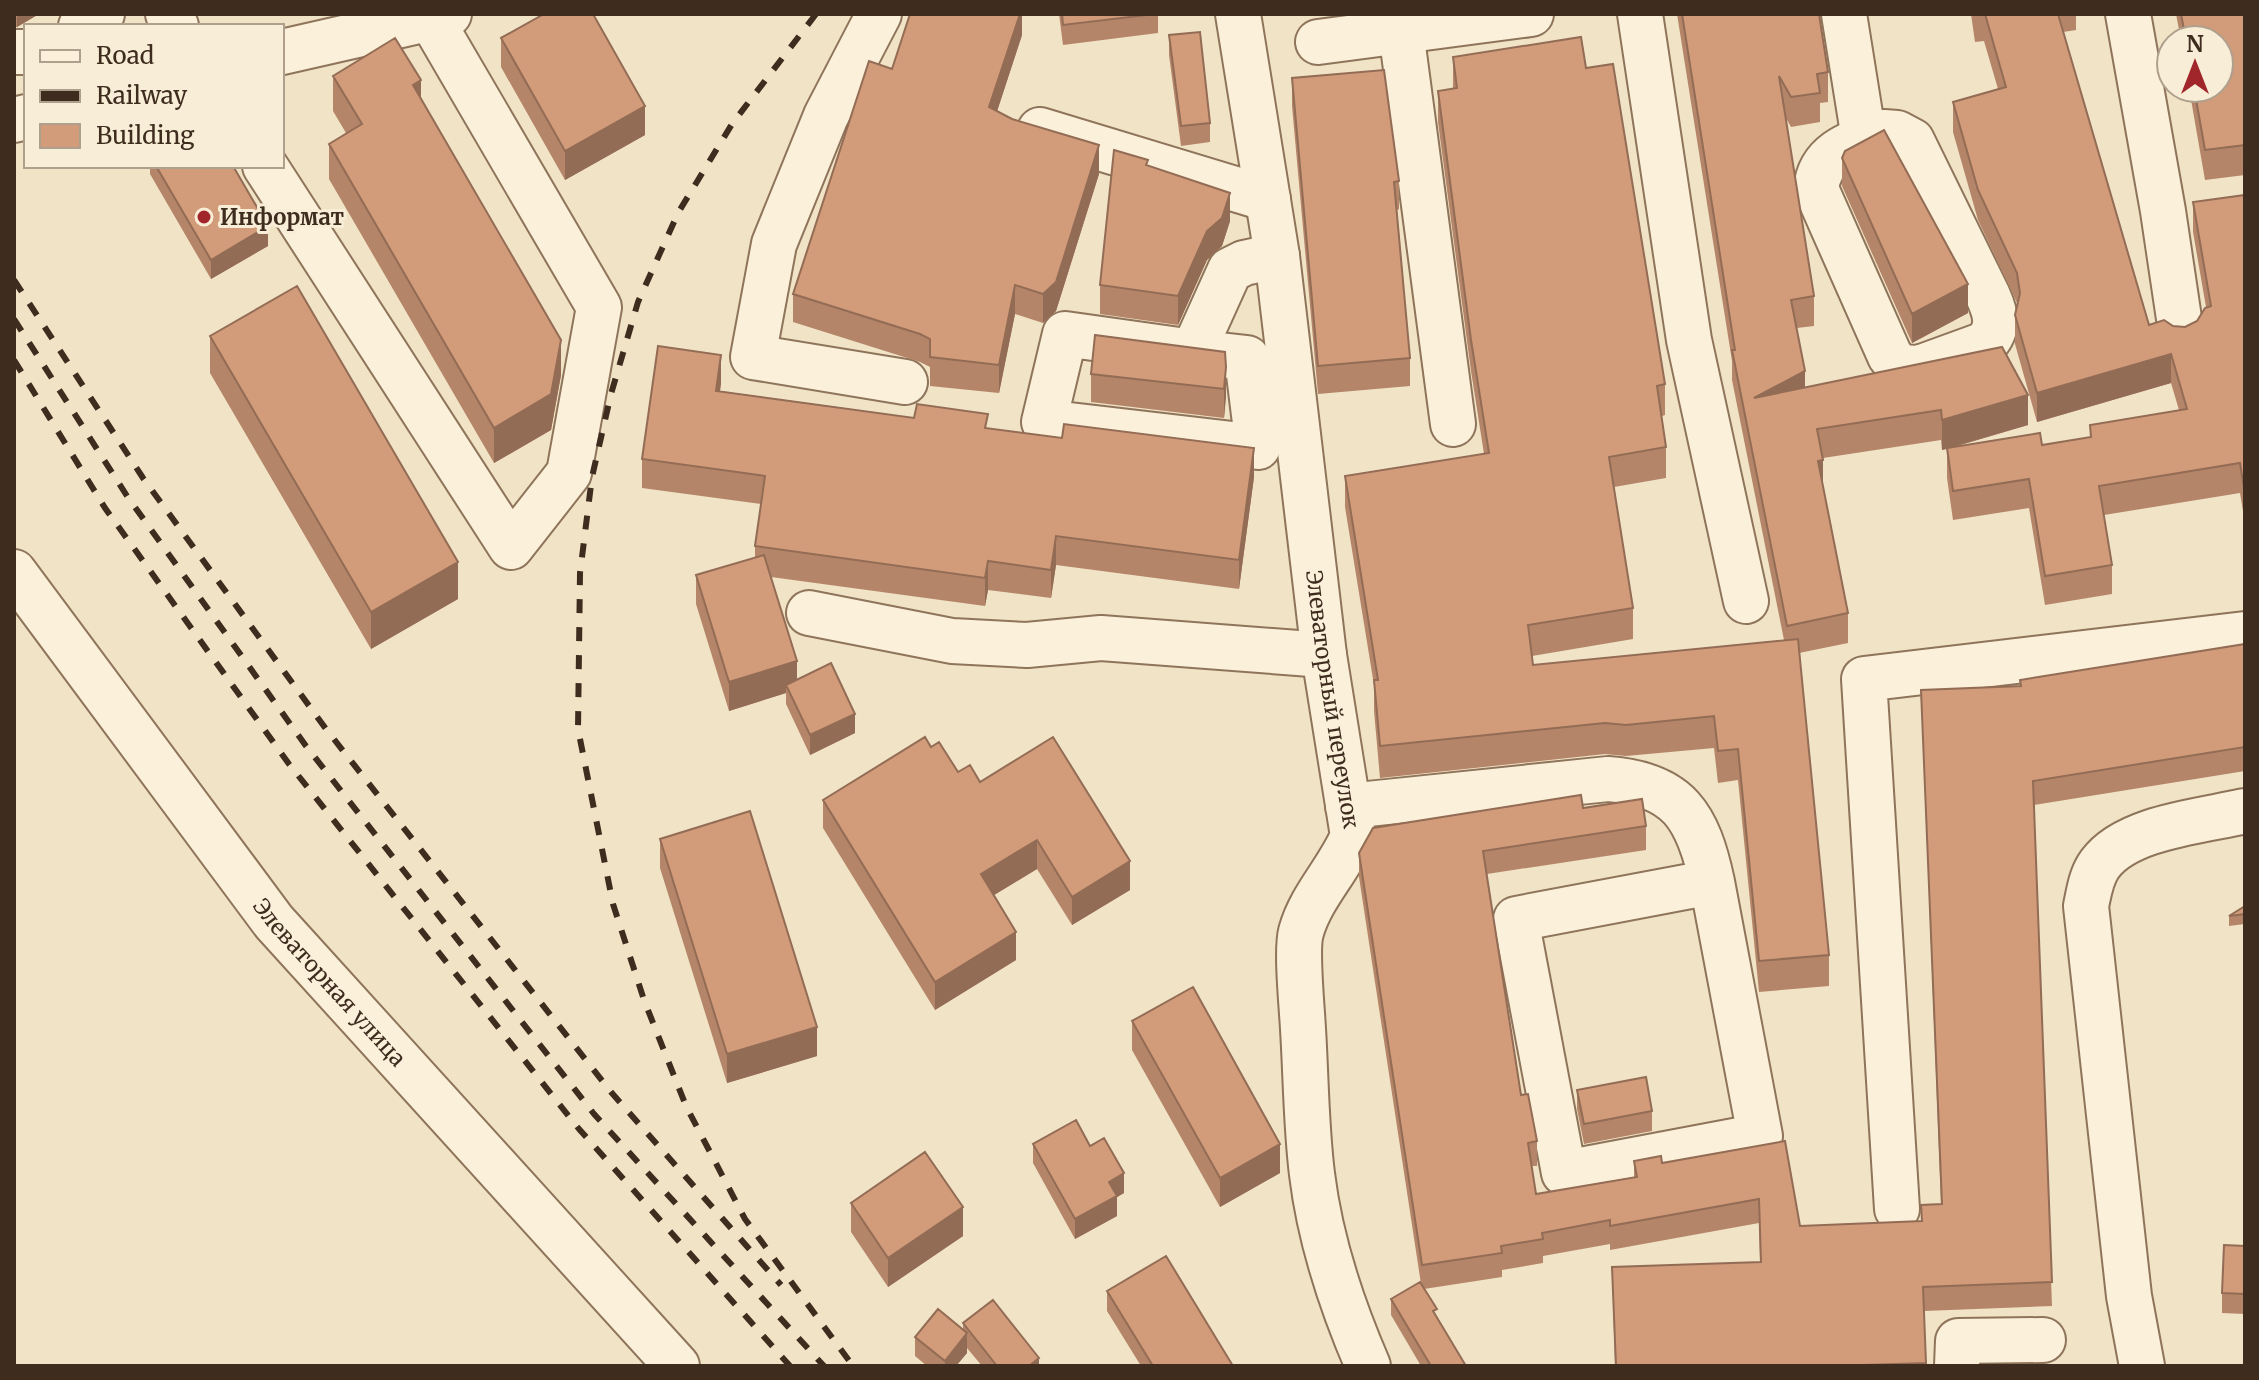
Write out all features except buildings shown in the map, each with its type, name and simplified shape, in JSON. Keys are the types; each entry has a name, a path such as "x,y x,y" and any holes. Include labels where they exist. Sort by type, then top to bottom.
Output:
{"street":[{"path":"84,24 102,14"},
{"path":"879,14 826,116 774,244 753,357 905,382"},
{"name":"Элеваторный переулок","path":"1238,14 1277,256 1324,655 1353,836 1345,856 1324,882 1300,933 1301,1003 1312,1176 1328,1254 1353,1333 1368,1366"},
{"path":"1318,42 1531,14"},
{"path":"1640,14 1689,340 1746,601"},
{"path":"1844,14 1864,139"},
{"path":"2128,14 2183,208 2181,332"},
{"path":"266,168 511,547 569,473 599,307 435,16 284,52"},
{"path":"1401,31 1453,424"},
{"path":"1019,124 1268,199"},
{"path":"1884,132 1897,133 1912,141 1994,310 1996,328 1985,344 1919,368 1900,367 1890,356 1816,189 1822,164 1832,154 1864,139 1884,132"},
{"path":"1193,352 1230,270 1244,263 1277,256"},
{"path":"1065,334 1193,352 1247,358 1258,447 1044,422 1065,334"},
{"name":"Элеваторная улица","path":"14,572 274,922 677,1366"},
{"path":"809,613 952,641 1027,645 1101,638 1324,655"},
{"path":"1897,1209 1864,679 2245,634"},
{"path":"1348,806 1608,779 1633,781 1657,789 1677,804 1694,823 1704,845 1712,882 1760,1136 1564,1173 1516,919 1712,882"},
{"path":"2142,1366 2129,1296 2086,906 2090,885 2099,865 2119,847 2138,837 2245,811"},
{"path":"1957,1366 1958,1341 2043,1340"}],"railway":[{"path":"816,14 732,124 678,213 638,302 611,394 592,477 580,573 578,729 613,904 644,1000 686,1106 745,1219 853,1366"},
{"path":"14,280 143,478 326,729 611,1092 781,1285"},
{"path":"14,319 127,496 306,746 594,1114 824,1366"},
{"path":"14,360 105,508 289,764 579,1129 790,1366"}],"place":[{"name":"Информат","path":"204,217"}]}
